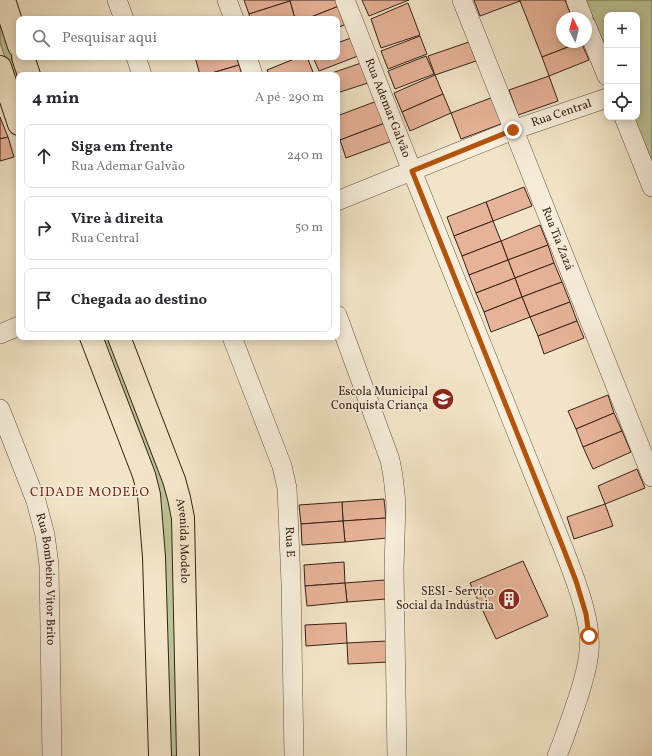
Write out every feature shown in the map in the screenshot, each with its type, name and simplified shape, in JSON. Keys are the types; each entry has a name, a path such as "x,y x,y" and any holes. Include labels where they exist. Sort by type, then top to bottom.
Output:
{"main road":[{"path":"4,0 16,37"},
{"path":"24,60 28,72"},
{"path":"0,67 16,115"},
{"path":"92,340 144,475 149,495 154,557 160,756"},
{"name":"Avenida Modelo","path":"120,340 174,480 183,518 188,756"}],"street":[{"path":"117,0 123,16"},
{"path":"227,0 233,16"},
{"name":"Rua Ademar Galvão","path":"345,0 564,550 576,581 586,614 590,650 586,673 557,756"},
{"name":"Rua Tia Zazá","path":"462,0 652,477"},
{"path":"576,0 581,12"},
{"path":"592,40 604,69"},
{"path":"137,60 141,72"},
{"path":"248,60 252,72"},
{"name":"Rua Central","path":"340,200 513,130 604,99"},
{"path":"625,120 652,187"},
{"path":"340,323 390,460 393,476 396,503 394,569 397,756"},
{"path":"0,334 16,327"},
{"name":"Rua E","path":"233,340 280,458 287,488 292,582 294,756"},
{"name":"Rua Bombeiro Vitor Brito","path":"0,409 36,501 45,535 48,565 52,756"}],"green space":[{"path":"586,0 652,0 652,164 634,120 640,120 640,12 604,12 604,45"},
{"path":"0,9 18,72 16,72 16,91 0,42"},
{"path":"97,340 114,340 173,500 181,756 166,756 160,523"}],"building":[{"path":"244,0 289,0 290,1 249,14"},
{"path":"336,0 339,6 314,16 294,16 290,1"},
{"path":"362,0 409,0 369,16"},
{"path":"474,0 519,0 520,1 480,16"},
{"path":"565,0 570,12 556,12 556,48 565,48 542,57 520,1"},
{"path":"290,1 294,16 249,16 249,14"},
{"path":"408,3 420,35 381,48 371,19"},
{"path":"339,6 346,24 340,27 340,16 314,16"},
{"path":"420,36 427,54 388,69 381,51"},
{"path":"351,38 358,56 319,71 314,60 340,60 340,42"},
{"path":"469,42 476,61 435,75 428,56"},
{"path":"565,48 584,48 589,60 549,76 542,57"},
{"path":"426,56 434,74 395,89 388,71"},
{"path":"196,60 237,60 239,65 215,72 199,72"},
{"path":"292,60 308,60 313,72 268,72 267,70"},
{"path":"367,61 374,81 340,92 340,72 335,72"},
{"path":"239,65 241,72 215,72"},
{"path":"435,75 443,94 402,112 394,93"},
{"path":"549,76 558,101 518,115 509,90"},
{"path":"443,94 451,113 410,131 402,112"},
{"path":"496,96 506,122 461,139 451,113"},
{"path":"377,101 385,123 340,140 340,115"},
{"path":"0,117 8,137 0,139"},
{"path":"385,123 392,141 346,158 340,140"},
{"path":"8,137 14,157 0,161 0,139"},
{"path":"524,187 532,206 493,221 486,202"},
{"path":"486,202 493,221 454,236 447,217"},
{"path":"493,221 501,241 462,256 454,236"},
{"path":"540,225 548,245 508,260 501,241"},
{"path":"501,241 508,260 469,275 462,256"},
{"path":"548,245 554,263 515,278 508,260"},
{"path":"508,260 515,278 476,293 469,275"},
{"path":"554,263 562,282 522,297 515,278"},
{"path":"515,278 522,297 484,312 476,293"},
{"path":"562,282 570,302 530,317 522,297"},
{"path":"522,297 530,317 491,332 484,312"},
{"path":"570,302 577,321 538,336 530,317"},
{"path":"577,321 584,338 544,354 538,336"},
{"path":"608,395 614,413 576,429 568,411"},
{"path":"614,413 622,431 583,447 576,429"},
{"path":"622,431 631,452 593,469 583,447"},
{"path":"637,469 645,488 605,504 598,486"},
{"path":"384,499 386,518 343,521 342,502"},
{"path":"342,502 343,521 301,524 299,505"},
{"path":"605,504 613,526 574,539 567,517"},
{"path":"386,518 387,538 345,542 343,521"},
{"path":"343,521 345,542 302,545 301,524"},
{"name":"SESI - Serviço Social da Indústria","path":"523,561 548,616 496,639 470,583"},
{"path":"344,562 345,583 305,586 304,565"},
{"path":"385,580 386,599 347,602 345,583"},
{"path":"345,583 347,602 307,606 305,586"},
{"path":"346,623 347,643 306,646 305,625"},
{"path":"387,641 389,662 348,664 347,643"}],"place":[{"name":"Escola Municipal Conquista Criança","path":"443,399"},
{"name":"SESI - Serviço Social da Indústria","path":"509,599"}],"district":[{"name":"CIDADE MODELO","path":"90,493"}],"route":[{"path":"513,130 412,171 576,581 586,614 589,636"}]}
